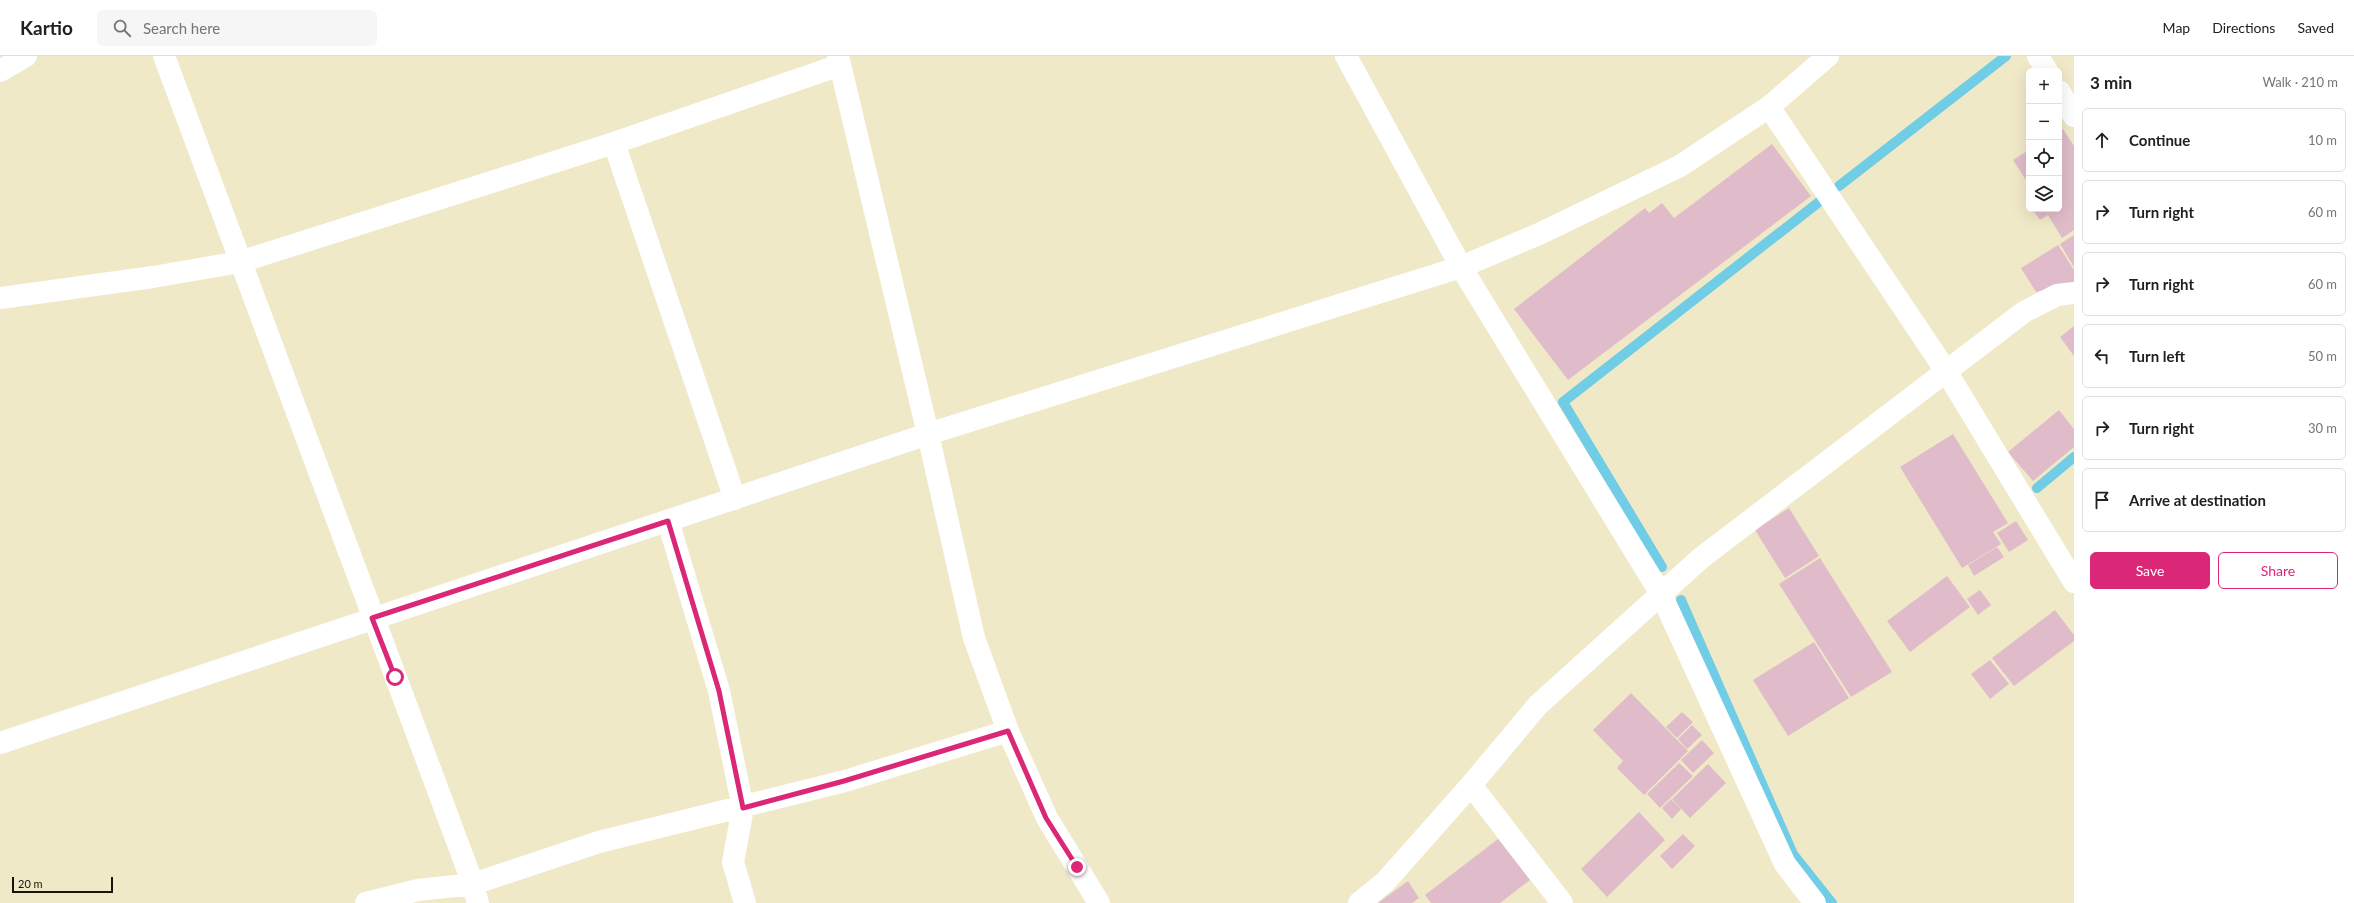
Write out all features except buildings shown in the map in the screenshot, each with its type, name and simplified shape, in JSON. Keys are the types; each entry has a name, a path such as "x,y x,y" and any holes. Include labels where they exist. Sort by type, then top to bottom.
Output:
{"street":[{"path":"0,71 26,56"},
{"path":"164,56 475,893"},
{"path":"1346,56 1461,267 1661,594 1785,864 1815,903"},
{"path":"0,744 372,618 928,434 1461,267 1540,234 1680,166 1769,107 1828,56"},
{"path":"2038,56 2045,68"},
{"path":"0,298 153,277 240,262 614,143 839,61 928,434 974,638 1008,731 1046,818 1099,903"},
{"path":"2062,96 2074,116"},
{"path":"1769,107 1946,371 2074,582"},
{"path":"614,143 735,499"},
{"path":"1359,903 1385,882 1471,785 1538,705 1701,558 2024,312 2057,295 2074,293"},
{"path":"668,521 719,691 743,808 733,862 745,903"},
{"path":"366,903 418,890 475,893 600,842 743,808 844,781 1008,731"},
{"path":"1471,785 1562,903"}],"waterway":[{"path":"1839,186 2006,56"},
{"path":"1662,567 1563,402 1819,202"},
{"path":"2037,488 2074,457"},
{"path":"1681,600 1793,854 1832,903"}],"route":[{"path":"395,677 372,618 668,521 719,691 743,808 844,781 1008,731 1046,818 1077,867"}]}
